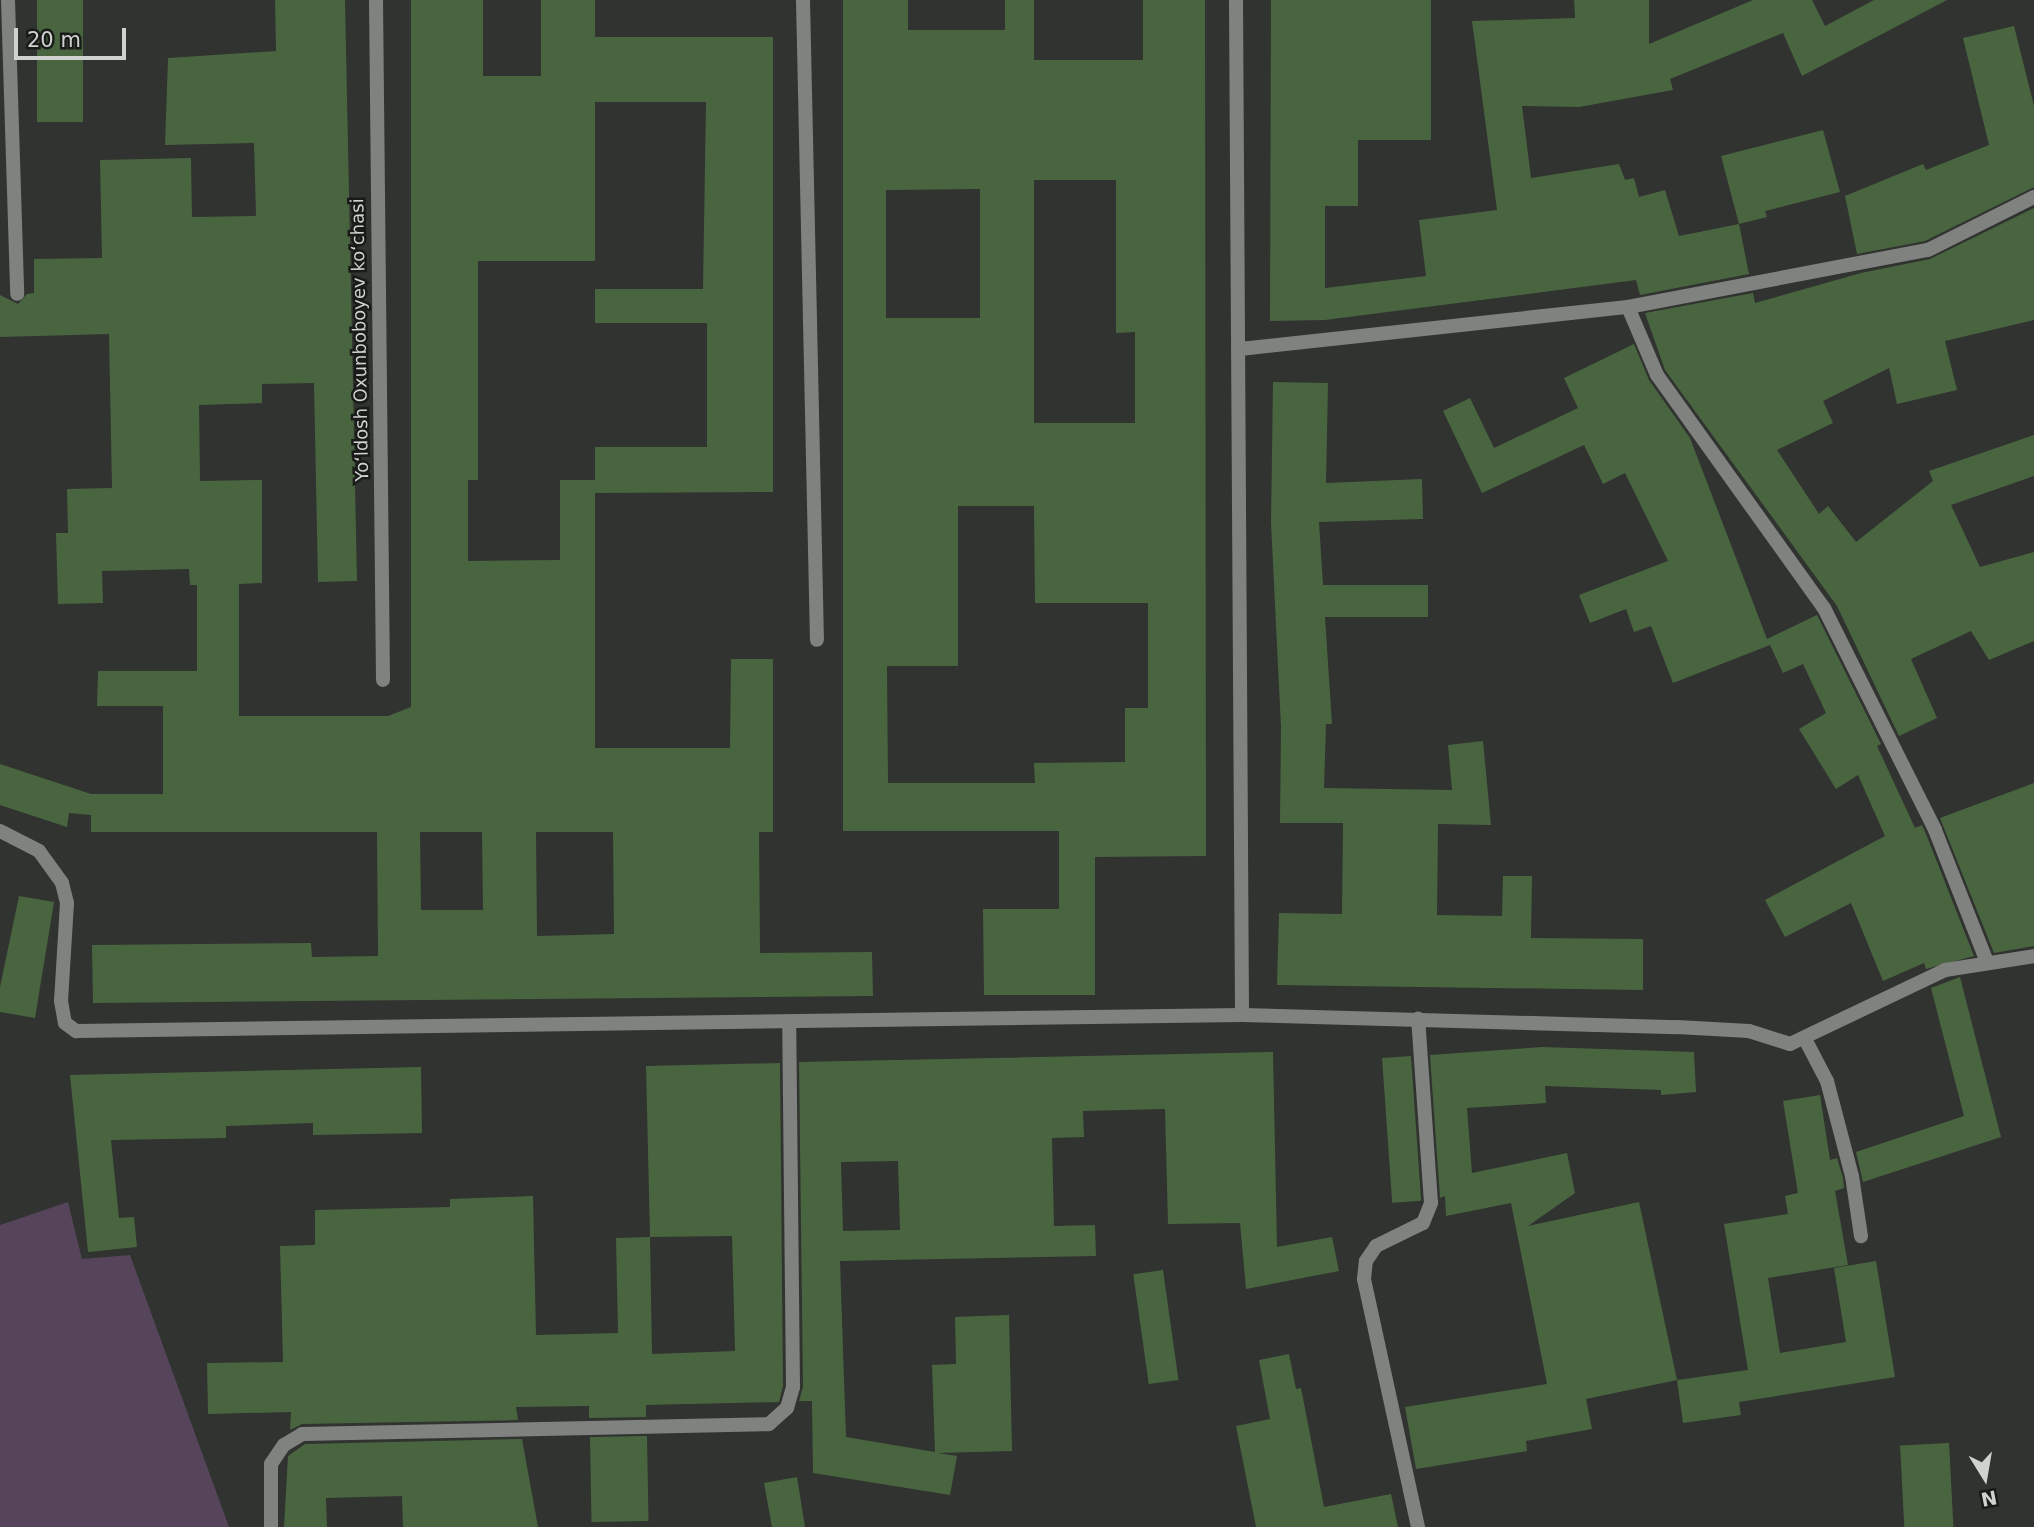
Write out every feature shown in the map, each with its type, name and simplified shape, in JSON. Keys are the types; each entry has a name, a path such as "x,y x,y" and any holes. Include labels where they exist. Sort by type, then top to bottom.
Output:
{"street":[{"path":"8,0 17,294"},
{"name":"Yoʻldosh Oxunboboyev koʻchasi","path":"376,0 383,680"},
{"path":"803,0 817,640"},
{"path":"1236,0 1241,349 1242,1015"},
{"path":"1241,349 1628,307 1928,250 2034,197"},
{"path":"1628,307 1657,374 1824,608 1935,831 1987,962"},
{"path":"0,831 39,851 62,883 67,903 61,1001 65,1023 76,1031 1242,1015 1418,1018 1749,1031 1790,1044 1945,970 2034,956"},
{"path":"1418,1018 1431,1203 1423,1223 1376,1246 1366,1261 1364,1279 1418,1527"},
{"path":"271,1527 271,1464 284,1445 302,1434 769,1424 787,1408 793,1387 789,1022"},
{"path":"1805,1039 1826,1081 1852,1176 1861,1236"}],"shaded area":[{"path":"68,1202 82,1259 130,1255 229,1527 0,1527 0,1225"}],"building":[{"path":"37,0 83,0 83,122 37,122"},
{"path":"275,0 345,0 357,581 318,582 314,383 262,384 262,403 199,405 200,481 262,480 262,583 239,584 239,716 388,716 411,707 411,0 483,0 483,76 541,76 541,0 595,0 595,37 773,37 773,492 595,493 595,748 730,748 731,659 773,659 773,832 759,832 760,953 872,952 873,996 93,1003 92,945 311,943 312,957 378,956 377,832 91,832 91,815 69,813 67,827 0,805 0,764 91,794 163,794 163,706 97,706 98,671 197,671 197,585 190,585 189,569 102,571 103,603 58,604 56,533 68,533 67,489 112,488 109,334 0,337 0,295 18,304 27,294 34,293 34,259 102,258 100,160 191,158 192,217 256,216 254,143 165,145 168,58 276,51","holes":["595,102 706,102 703,289 595,289 595,323 707,323 707,447 595,447 595,480 560,480 560,560 468,561 468,480 478,480 478,261 595,261","420,832 482,832 483,910 421,910","536,832 613,832 614,934 537,936"]},
{"path":"843,0 908,0 908,30 1005,30 1005,0 1034,0 1034,60 1143,60 1143,0 1205,0 1206,856 1095,857 1095,995 984,995 983,909 1059,909 1059,831 843,831","holes":["1034,180 1116,180 1116,333 1135,332 1135,423 1034,423","980,189 980,318 886,318 886,190","958,506 1034,506 1035,603 1148,603 1148,708 1125,708 1125,762 1034,763 1035,783 888,783 887,666 958,666"]},
{"path":"1271,0 1431,0 1431,140 1358,140 1358,206 1325,206 1325,288 1426,276 1419,220 1497,210 1472,21 1575,18 1574,0 1649,0 1649,44 1753,0 1812,0 1825,26 1874,0 1947,0 1802,76 1783,33 1670,79 1673,90 1579,107 1522,106 1531,178 1619,164 1625,180 1634,178 1639,197 1665,190 1679,236 1739,224 1749,274 1640,295 1636,280 1325,320 1270,321"},
{"path":"2014,26 2034,106 2034,187 1925,241 1857,254 1845,196 1923,164 1926,170 1989,145 1963,38"},
{"path":"1823,130 1840,192 1765,211 1767,217 1739,224 1721,156"},
{"path":"2034,208 2034,320 1945,341 1957,390 1897,404 1889,368 1823,401 1833,423 1777,450 1819,514 1828,506 1856,542 1933,481 1929,471 2034,435 2034,476 1951,505 1980,567 2034,552 2034,641 1989,660 1971,631 1911,659 1937,718 1899,736 1837,606 1665,370 1645,313 1753,293 1755,303 1861,273 1930,259"},
{"path":"1634,344 1649,380 1690,438 1767,639 1817,615 1881,744 1877,746 1915,828 1922,825 1974,956 1926,969 1924,963 1883,981 1851,903 1785,937 1765,900 1885,836 1858,775 1836,789 1799,729 1826,713 1803,664 1783,673 1770,645 1673,683 1651,626 1634,632 1626,609 1590,623 1579,595 1668,561 1625,473 1603,484 1584,445 1482,493 1443,411 1470,398 1494,448 1578,408 1564,378"},
{"path":"1273,382 1328,383 1326,483 1422,479 1423,519 1319,522 1323,585 1428,585 1428,617 1325,617 1332,724 1326,724 1324,788 1452,790 1448,745 1483,741 1491,825 1438,824 1437,915 1502,916 1503,876 1532,876 1531,938 1643,939 1643,990 1277,985 1279,913 1342,914 1343,823 1280,823 1281,727 1271,523"},
{"path":"2034,783 2034,946 1994,953 1940,818"},
{"path":"19,896 54,902 35,1018 0,1012 0,987"},
{"path":"1960,977 2001,1137 1863,1182 1856,1152 1964,1116 1931,988"},
{"path":"1542,1047 1694,1052 1696,1092 1661,1095 1661,1090 1545,1086 1546,1103 1467,1108 1472,1173 1567,1153 1575,1193 1528,1226 1639,1202 1677,1380 1586,1399 1592,1429 1526,1441 1527,1451 1416,1469 1405,1407 1547,1384 1511,1203 1446,1216 1445,1196 1440,1198 1430,1055"},
{"path":"1273,1052 1277,1247 1332,1237 1339,1271 1246,1289 1240,1223 1168,1224 1165,1109 1083,1111 1084,1137 1052,1138 1054,1226 1095,1225 1096,1256 840,1261 846,1437 935,1452 932,1365 956,1364 955,1317 1009,1315 1012,1451 938,1453 957,1456 950,1495 813,1473 812,1401 799,1401 803,1387 799,1062","holes":["898,1161 900,1230 843,1231 841,1162"]},
{"path":"1411,1056 1421,1201 1392,1203 1382,1058"},
{"path":"780,1063 783,1386 779,1402 646,1405 646,1417 589,1418 589,1406 516,1407 518,1420 302,1424 290,1430 291,1412 208,1414 207,1363 283,1362 280,1246 315,1245 315,1210 450,1207 450,1199 533,1196 536,1335 618,1333 616,1238 650,1237 646,1066","holes":["732,1236 735,1351 652,1354 650,1237"]},
{"path":"421,1067 422,1133 313,1135 313,1123 226,1126 226,1138 111,1140 119,1218 134,1217 137,1247 88,1252 70,1075"},
{"path":"1820,1095 1830,1160 1837,1158 1843,1178 1844,1188 1835,1191 1848,1265 1768,1278 1780,1353 1846,1342 1834,1268 1876,1261 1895,1377 1739,1402 1741,1415 1683,1423 1677,1380 1748,1370 1724,1224 1788,1214 1785,1196 1798,1193 1783,1101"},
{"path":"1163,1270 1178,1380 1149,1384 1133,1274"},
{"path":"1289,1354 1296,1389 1301,1388 1324,1507 1391,1494 1398,1527 1256,1527 1236,1426 1270,1419 1259,1360"},
{"path":"647,1436 648,1521 591,1522 590,1437"},
{"path":"522,1439 538,1527 403,1527 402,1496 326,1498 327,1527 284,1527 288,1456 305,1444"},
{"path":"1949,1443 1953,1527 1904,1527 1900,1446"},
{"path":"797,1477 805,1527 772,1527 764,1483"}]}
